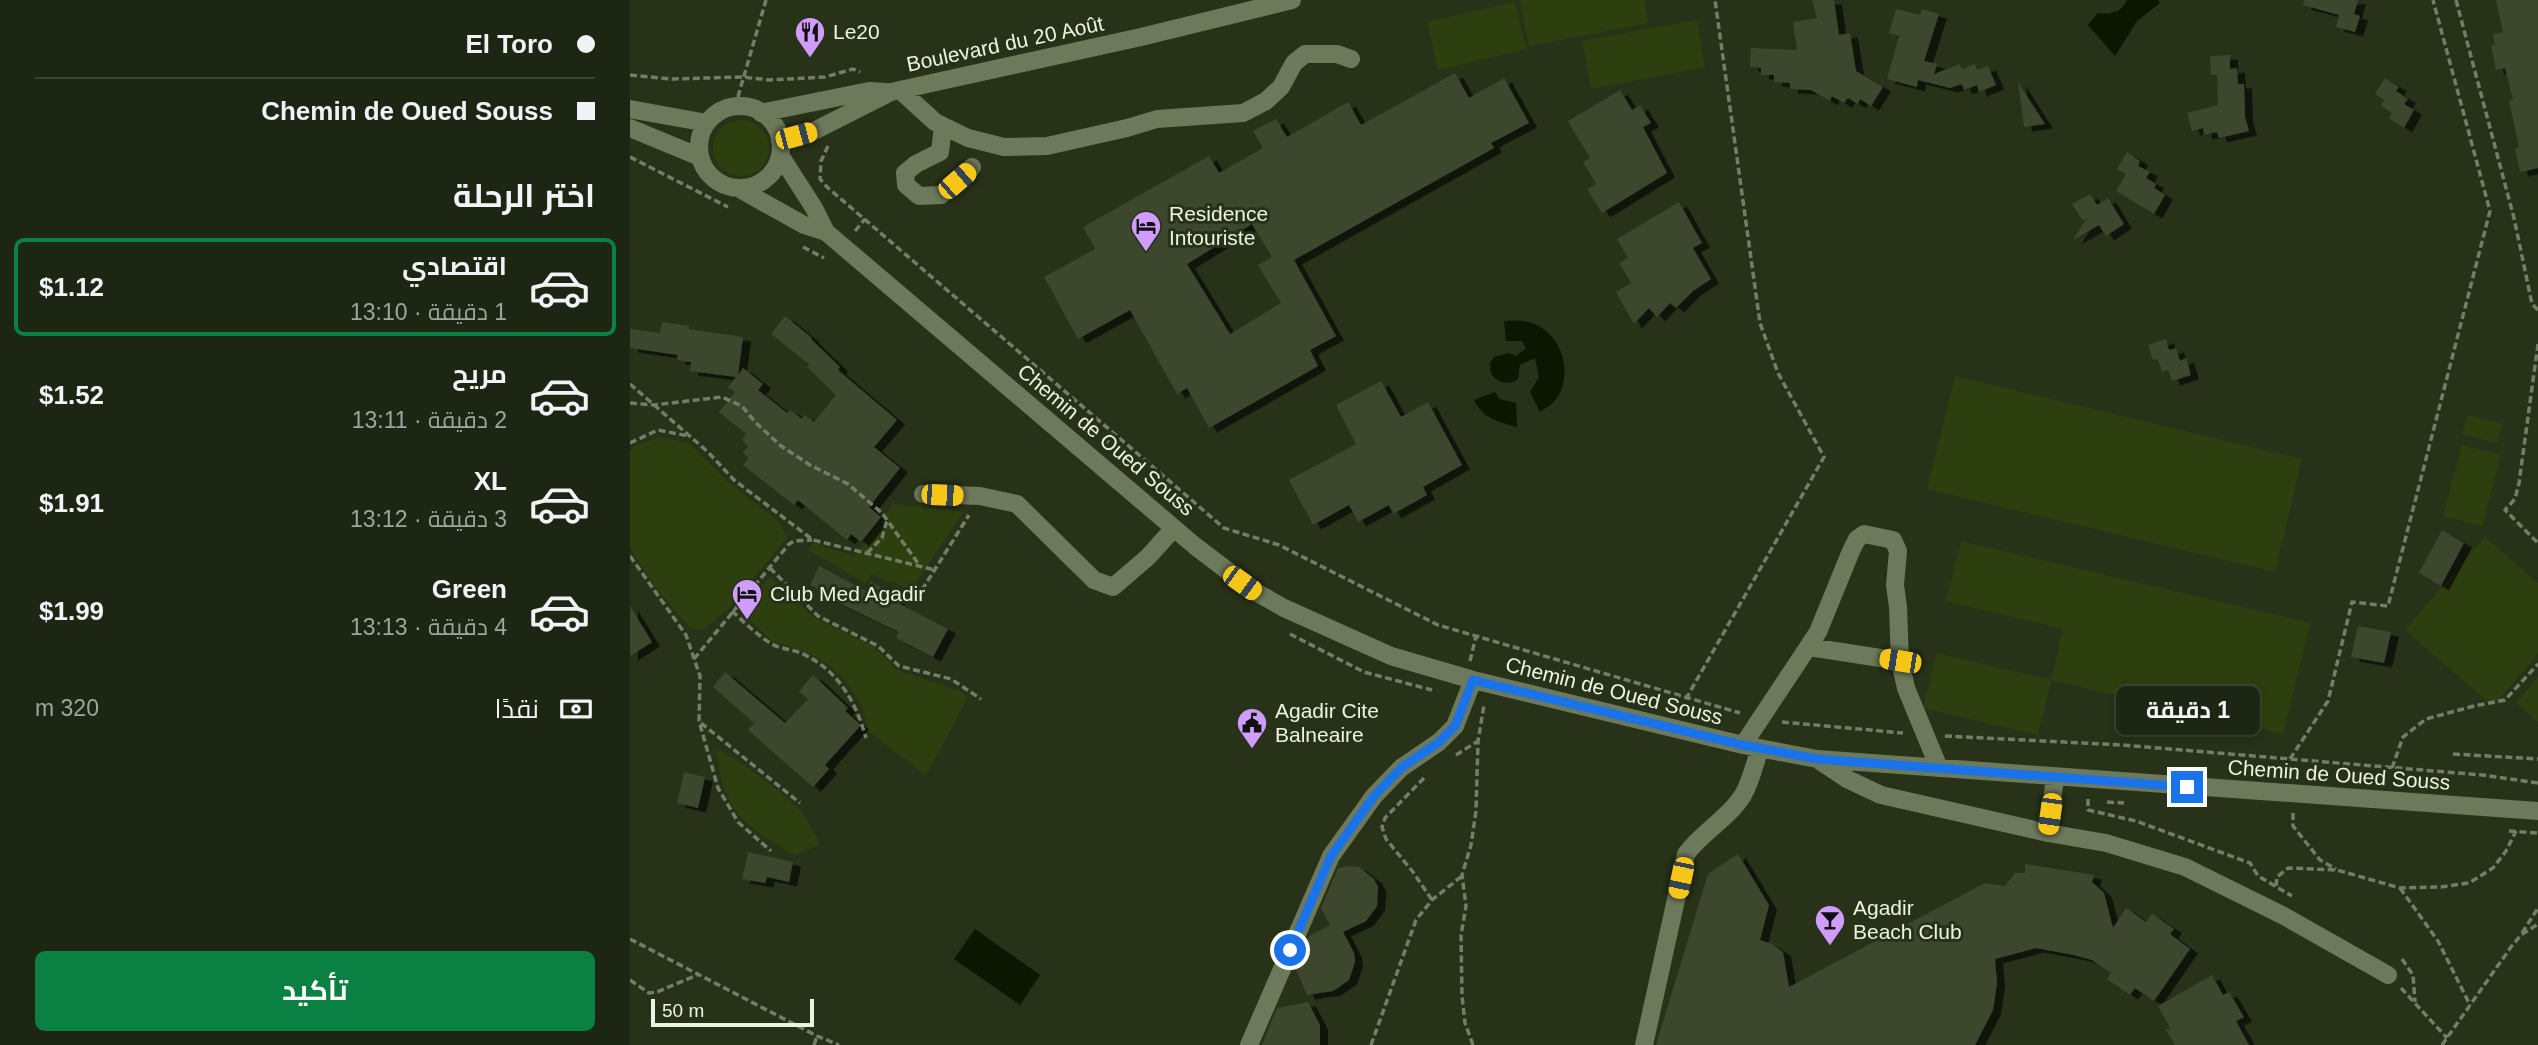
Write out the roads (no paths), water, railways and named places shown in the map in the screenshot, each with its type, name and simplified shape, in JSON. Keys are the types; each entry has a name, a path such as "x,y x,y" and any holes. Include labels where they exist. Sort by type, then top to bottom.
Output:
{"street":[{"name":"Boulevard du 20 Août","path":"761,113 869,91 895,91 1141,37 1293,0"},
{"path":"895,91 935,122 968,138 1004,147 1047,146 1127,128 1157,118 1243,113 1266,102 1281,87 1294,63 1305,54 1336,54 1351,59"},
{"name":"Boulevard du 20 Août","path":"780,147 895,91"},
{"path":"735,107 749,107 761,113 777,129 780,147 770,175 750,187 725,186 705,169 700,157 700,139 707,123 715,115 735,107"},
{"path":"630,109 707,123"},
{"path":"943,126 940,152 905,173 906,185 919,196 941,195 972,167"},
{"path":"630,128 700,157"},
{"name":"Chemin de Oued Souss","path":"780,147 826,232"},
{"name":"Chemin de Oued Souss","path":"738,188 804,225 826,232 1230,574 1284,608 1391,656 1473,680 1676,729 1817,759 2538,811"},
{"path":"923,494 980,496 1017,504 1094,580 1113,587 1148,558 1174,528"},
{"path":"1644,1045 1686,854 1698,838 1718,822 1744,793 1751,746 1759,719 1818,632 1851,551 1857,539 1864,534 1893,540 1898,551 1895,585 1900,661 1906,688 1939,768"},
{"path":"1809,646 1900,661"},
{"path":"1249,1045 1331,856 1374,796 1401,768 1439,742 1455,726 1473,680"},
{"path":"1817,759 1847,779 1881,795 2048,833 2106,843 2185,867 2284,916 2388,975"},
{"path":"2048,833 2055,777"}],"place":[{"name":"Le20","path":"810,59"},
{"name":"Residence Intouriste","path":"1146,253"},
{"name":"Club Med Agadir","path":"747,621"},
{"name":"Agadir Cite Balneaire","path":"1252,750"},
{"name":"Agadir Beach Club","path":"1830,947"}]}
